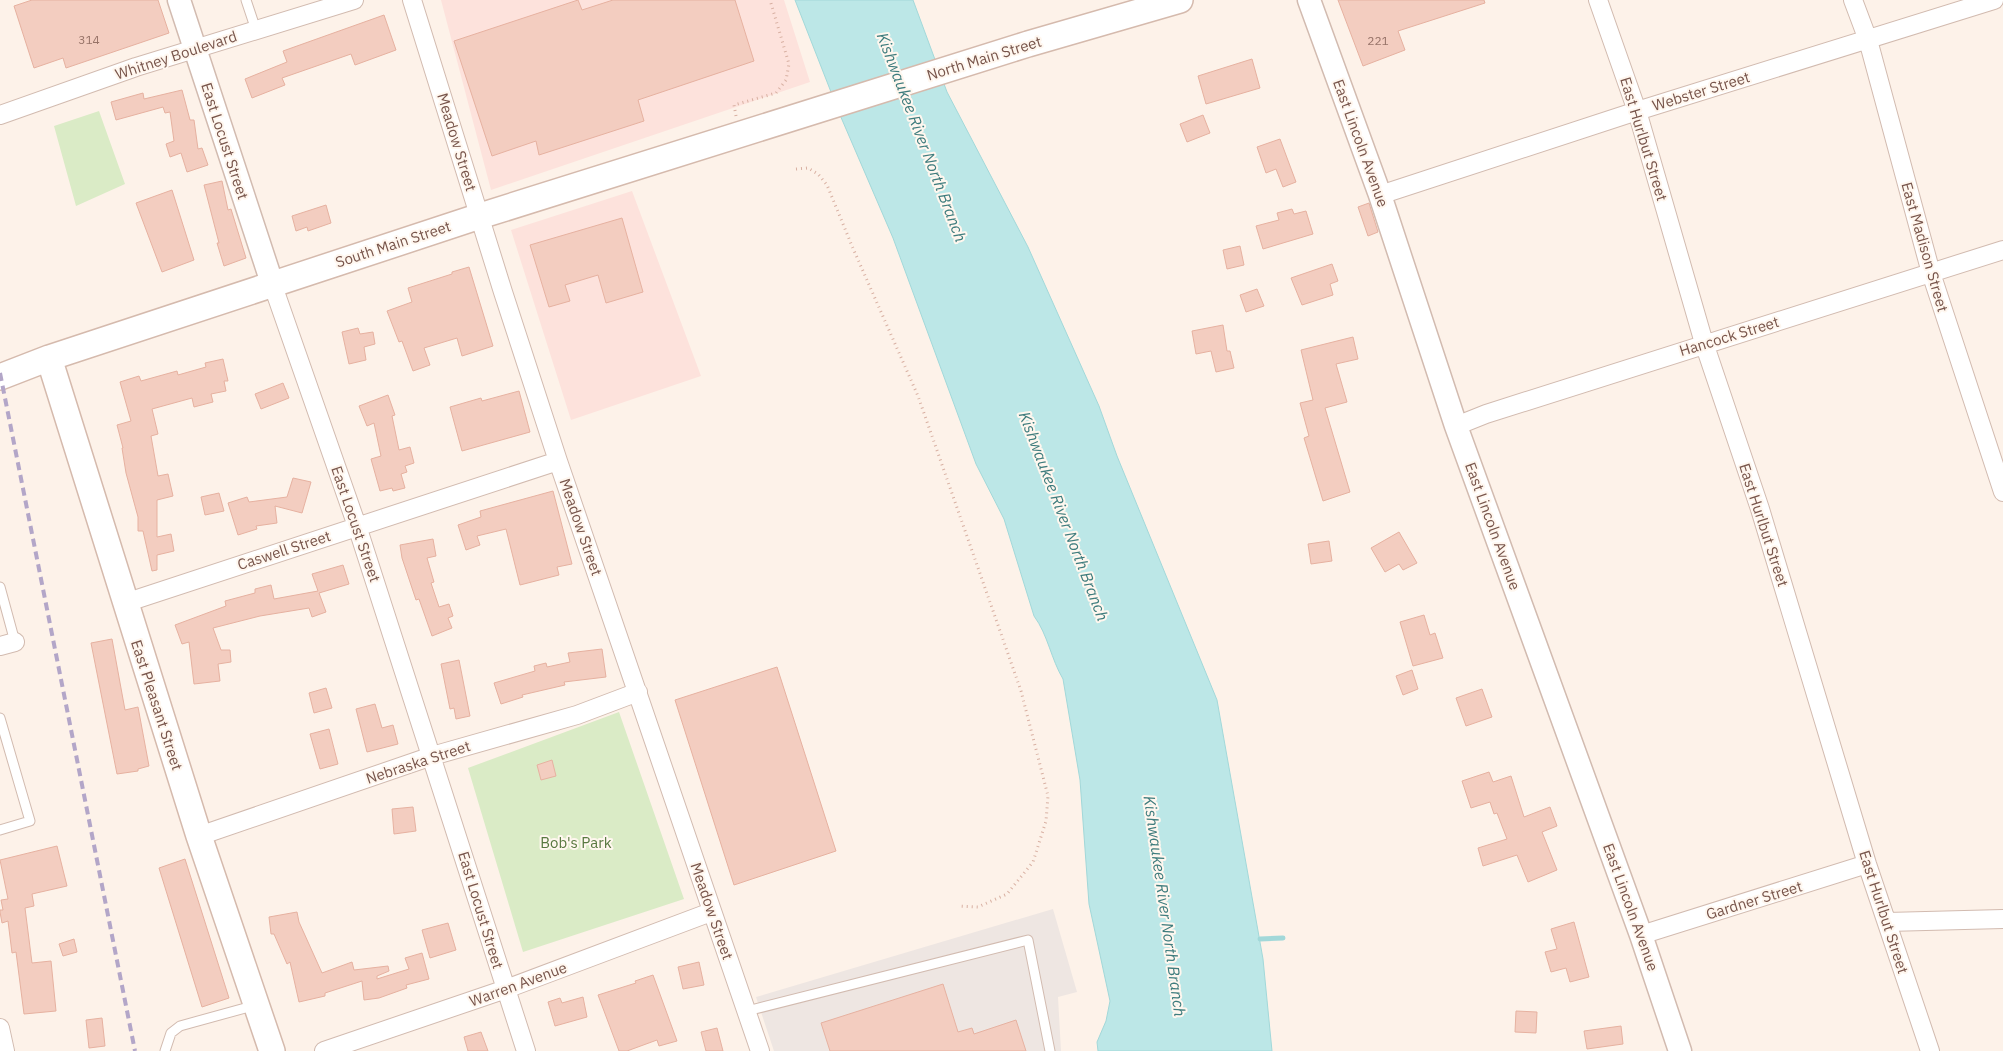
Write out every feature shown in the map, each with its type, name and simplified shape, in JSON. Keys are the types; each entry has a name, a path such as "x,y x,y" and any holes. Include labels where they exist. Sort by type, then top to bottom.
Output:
{"main road":[{"name":"North Main Street","path":"788,118 1028,44 1180,0"},
{"name":"South Main Street","path":"0,377 50,358 272,283 788,118"},
{"name":"East Pleasant Street","path":"50,358 199,836 272,1051"}],"street":[{"name":"East Locust Street","path":"179,0 272,283 357,526 526,1051"},
{"name":"Whitney Boulevard","path":"0,115 136,67 354,0"},
{"name":"Meadow Street","path":"412,0 558,461 760,1051"},
{"name":"East Lincoln Avenue","path":"1309,0 1380,195 1456,426 1642,935 1680,1051"},
{"name":"East Hurlbut Street","path":"1598,0 1637,111 1704,344 1760,509 1867,864 1930,1051"},
{"name":"East Madison Street","path":"1853,0 1868,40 1931,273 2003,492"},
{"name":"Webster Street","path":"1380,195 1637,111 1994,0"},
{"name":"Hancock Street","path":"1456,426 1486,414 2003,250"},
{"name":"Caswell Street","path":"125,603 558,461"},
{"name":"Nebraska Street","path":"199,836 432,756 577,714 638,692"},
{"name":"Gardner Street","path":"1642,935 1867,864"},
{"name":"Warren Avenue","path":"324,1051 506,990 711,912"},
{"path":"1887,922 2003,919"},
{"path":"0,1028 5,1051"}],"lane":[{"path":"246,0 256,30"},
{"path":"0,587 8,644"},
{"path":"0,718 30,821 0,830"},
{"path":"747,1011 1028,940 1050,1051"},
{"path":"165,1051 171,1033 180,1026 256,1005"}],"path":[{"path":"739,134 734,105 776,93 786,80 789,64 770,0"},
{"path":"796,169 808,168 818,174 827,185 918,396 1020,691 1048,796 1046,820 1033,862 1007,894 978,907 959,906"}],"shaded area":[{"path":"441,0 784,0 810,82 491,190"},
{"path":"632,191 701,376 571,420 511,230"},
{"path":"1053,909 1077,992 1058,997 1061,1051 774,1051 756,997"}],"green space":[{"path":"99,111 125,184 76,206 54,126"},
{"name":"Bob's Park","path":"619,712 684,899 523,952 468,768"}],"water":[{"name":"Kishwaukee River North Branch","path":"795,0 913,0 947,92 1028,247 1099,406 1117,456 1217,700 1263,959 1272,1051 1098,1051 1097,1042 1106,1021 1110,1001 1089,904 1080,780 1063,679 1043,631 1034,616 1004,519 976,464 893,238 840,115"}],"building":[{"path":"32,0 158,0 169,33 66,68 63,58 34,68 14,6"},
{"path":"578,0 582,10 613,0 735,0 754,61 638,100 644,121 539,155 536,141 492,156 454,41"},
{"path":"1338,0 1484,0 1485,3 1398,31 1405,50 1363,66"},
{"path":"384,15 396,50 355,65 351,54 282,78 285,85 252,98 245,79 287,62 283,51"},
{"path":"1252,59 1260,88 1206,104 1198,76"},
{"path":"182,90 190,120 194,120 198,149 202,148 208,165 187,172 181,153 170,157 166,144 174,141 170,112 165,113 163,107 116,120 111,102 143,93 144,99"},
{"path":"1203,115 1210,133 1187,142 1180,124"},
{"path":"1280,139 1296,182 1283,187 1276,169 1266,173 1257,147"},
{"path":"222,181 228,210 231,209 246,258 224,266 204,185"},
{"path":"172,190 194,260 162,272 136,203"},
{"path":"1369,203 1378,232 1368,236 1358,207"},
{"path":"326,205 331,223 308,231 307,227 296,231 292,216"},
{"path":"1292,209 1294,214 1306,211 1313,234 1263,249 1256,226 1279,220 1277,213"},
{"path":"622,218 643,292 606,303 598,275 565,285 570,301 549,307 530,245"},
{"path":"1240,246 1244,265 1227,269 1223,250"},
{"path":"1332,264 1338,281 1330,284 1333,295 1302,305 1291,278"},
{"path":"469,267 493,346 462,356 457,338 424,348 430,365 413,371 402,341 399,342 387,311 412,302 408,288"},
{"path":"1257,289 1264,306 1246,312 1240,295"},
{"path":"1223,325 1227,351 1230,351 1234,368 1216,372 1211,351 1196,354 1192,331"},
{"path":"358,328 360,334 373,332 375,344 364,347 366,360 349,364 342,332"},
{"path":"1353,337 1358,359 1336,364 1347,402 1325,408 1350,492 1323,501 1304,438 1309,436 1300,403 1313,400 1301,350"},
{"path":"223,359 228,381 224,381 226,391 211,394 213,402 194,407 192,398 152,409 158,434 151,436 158,476 168,474 173,496 157,500 157,537 171,534 174,551 157,555 157,570 152,571 143,531 138,531 138,517 126,473 123,448 117,425 131,421 120,382 139,376 141,381 177,371 178,375 206,367 205,363"},
{"path":"283,383 289,398 261,409 255,394"},
{"path":"519,391 530,432 462,451 450,407 481,398 482,401"},
{"path":"388,395 395,415 392,416 399,450 410,447 414,463 405,466 407,472 401,474 405,488 393,491 392,488 380,491 371,459 381,456 374,423 367,426 359,406"},
{"path":"293,478 311,482 302,513 275,506 277,523 256,526 257,529 238,535 228,503 247,497 249,502 287,497"},
{"path":"553,491 572,564 557,567 559,575 520,585 506,529 477,536 480,545 466,550 458,525 481,517 480,511"},
{"path":"219,493 224,511 205,515 201,497"},
{"path":"1399,532 1417,563 1403,570 1399,564 1385,572 1371,548"},
{"path":"433,539 436,556 427,558 434,582 431,583 439,607 449,604 453,616 448,618 452,628 432,636 419,599 416,600 402,558 400,545"},
{"path":"1329,541 1332,561 1311,564 1308,544"},
{"path":"343,565 349,584 319,593 326,612 312,617 309,608 260,616 213,628 221,650 230,650 231,662 218,664 220,681 194,684 189,642 182,644 175,625 226,606 225,601 255,593 255,589 271,585 274,599 318,591 312,574"},
{"path":"1424,615 1430,635 1435,633 1443,658 1413,666 1400,622"},
{"path":"112,639 125,710 138,707 149,766 138,769 138,771 117,774 91,643"},
{"path":"602,649 606,677 564,682 565,685 522,695 523,697 501,704 494,683 535,671 534,666 546,663 547,667 570,662 568,653"},
{"path":"459,660 470,716 456,719 454,708 450,709 441,664"},
{"path":"777,667 836,851 734,885 675,700"},
{"path":"1412,670 1418,689 1403,695 1396,676"},
{"path":"326,688 332,708 314,713 309,693"},
{"path":"1482,689 1492,717 1466,726 1456,698"},
{"path":"375,704 382,728 393,725 398,744 367,752 356,709"},
{"path":"329,729 338,764 320,769 310,734"},
{"path":"552,760 556,776 541,780 537,765"},
{"path":"1489,772 1493,782 1511,776 1524,817 1550,807 1557,826 1542,832 1557,870 1528,882 1517,855 1483,866 1478,848 1507,839 1497,813 1494,814 1490,802 1471,808 1462,781"},
{"path":"413,807 416,831 394,834 392,809"},
{"path":"57,846 67,886 32,894 34,906 25,908 32,963 51,961 56,1011 24,1014 16,952 12,953 8,921 2,923 0,912 0,910 3,910 1,900 8,899 0,860"},
{"path":"185,859 229,998 202,1007 159,868"},
{"path":"297,912 299,922 322,973 352,962 354,970 388,966 389,971 377,976 377,979 409,969 405,958 422,953 429,979 406,985 407,988 379,998 364,1000 362,981 325,993 325,996 299,1002 290,962 287,964 274,934 271,934 269,917"},
{"path":"1574,922 1589,977 1570,982 1566,968 1551,972 1545,952 1557,949 1551,929"},
{"path":"448,923 456,950 430,958 422,930"},
{"path":"74,939 77,952 63,956 59,944"},
{"path":"699,962 704,985 683,989 678,967"},
{"path":"653,975 677,1041 659,1046 657,1040 627,1051 619,1051 598,995 636,983 635,981"},
{"path":"943,984 958,1032 972,1028 974,1034 1016,1020 1026,1051 830,1051 821,1023"},
{"path":"583,997 587,1017 555,1026 548,1002 560,998 562,1003"},
{"path":"1516,1011 1537,1012 1536,1033 1515,1032"},
{"path":"102,1018 105,1046 89,1048 86,1020"},
{"path":"1621,1026 1623,1044 1587,1049 1584,1031"},
{"path":"717,1028 723,1051 706,1051 701,1032"},
{"path":"481,1032 488,1051 468,1051 464,1037"}],"waterway":[{"path":"1260,939 1283,938"}],"railway":[{"path":"0,373 135,1051"}]}
